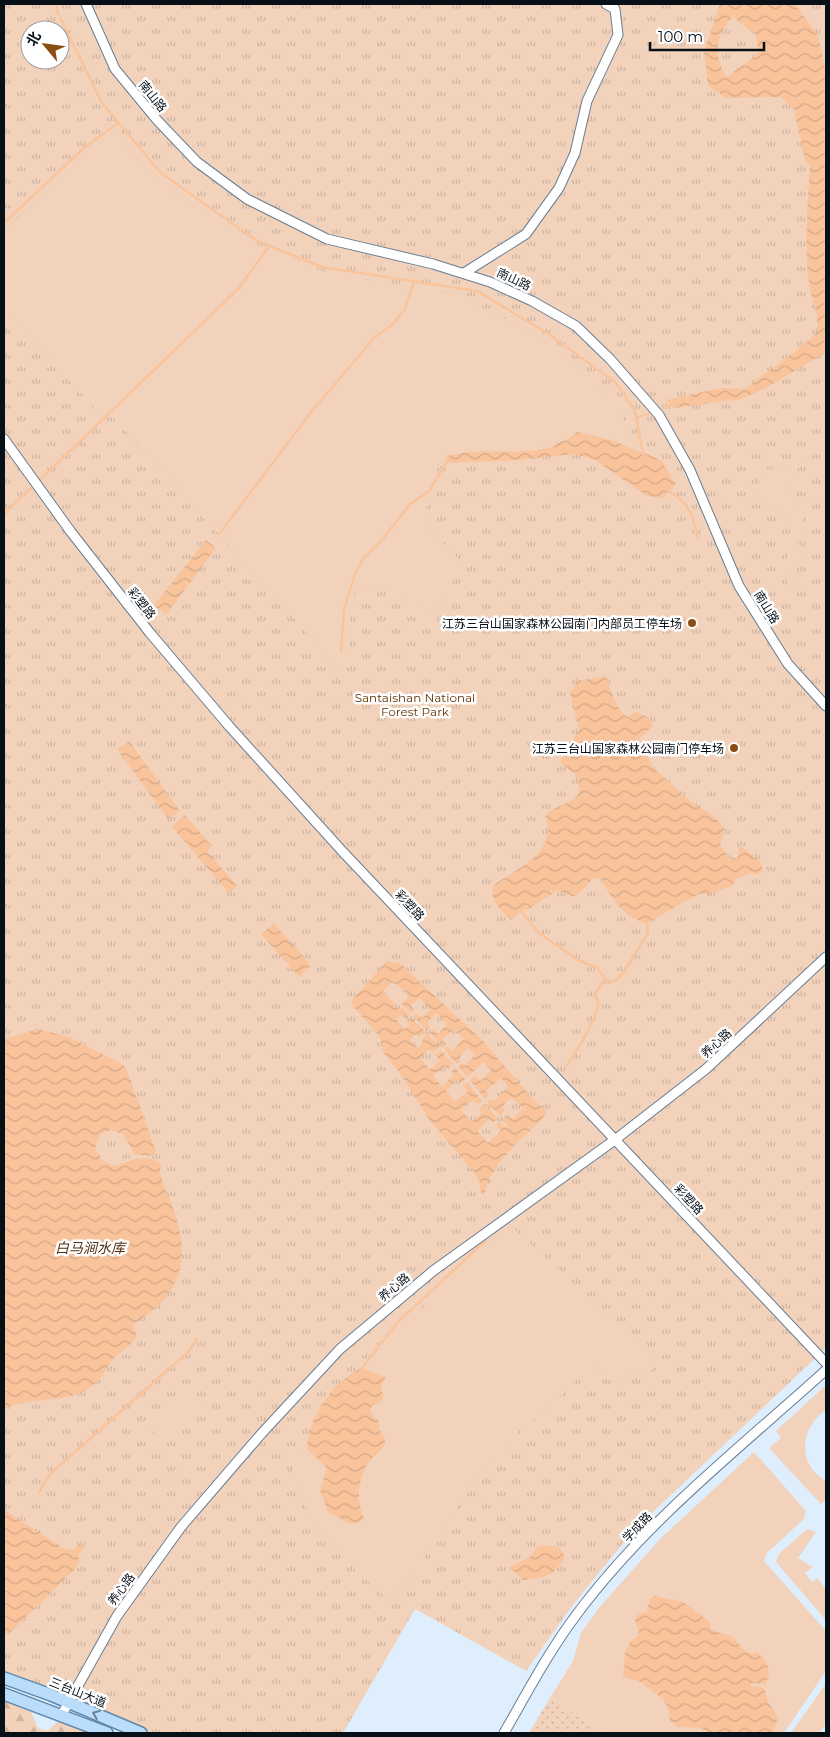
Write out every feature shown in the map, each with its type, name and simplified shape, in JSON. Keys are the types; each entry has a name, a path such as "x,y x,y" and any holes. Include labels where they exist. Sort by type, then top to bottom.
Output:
{"main road":[{"name":"三台山大道","path":"4,1678 68,1702 141,1733"},
{"path":"4,1694 107,1733"}],"street":[{"name":"南山路","path":"86,4 115,69 157,120 196,162 247,199 327,239 490,282 532,301 576,326 610,358 659,415 690,470 739,586 788,664 826,706"},
{"path":"464,274 526,234 559,188 575,153 587,101 618,35 615,9 606,4"},
{"name":"彩塑路","path":"4,439 65,524 150,633 229,726 343,852 826,1363"},
{"name":"养心路","path":"60,1716 117,1616 181,1527 262,1434 340,1349 433,1271 616,1140 706,1069 826,957"},
{"name":"学成路","path":"504,1733 548,1656 578,1613 618,1565 653,1526 826,1370"}],"green space":[{"name":"Santaishan National Forest Park","path":"4,4 826,4 826,1348 633,1531 572,1606 526,1671 415,1609 343,1733 150,1733 38,1683 4,1671"},
{"path":"115,132 156,176 177,195 263,248 327,273 441,292 463,298 550,342 571,359 610,399 630,430 636,450 578,432 552,446 526,451 447,456 435,473 428,503 424,511 432,531 463,564 439,605 429,617 403,598 387,590 356,587 350,616 349,654 342,672 115,419 97,411 4,309 4,232 89,151"},
{"path":"799,461 807,461 796,470 790,486 800,509 808,538 806,542 797,538 782,514 763,500 758,489 762,475 766,471 788,466"},
{"path":"792,540 800,545 806,555 797,569 798,583 804,593 794,590 786,578 786,564"},
{"path":"512,1227 658,1360 650,1372 630,1371 622,1382 606,1370 598,1367 593,1373 580,1376 551,1406 520,1430 470,1489 404,1587 396,1590 388,1599 360,1575 313,1525 292,1468 296,1452 313,1456 320,1460 327,1468 326,1476 321,1486 364,1518 360,1506 359,1486 366,1468 386,1441 385,1436 379,1430 379,1422 371,1413 371,1406 381,1402 379,1382 374,1374 364,1369 396,1325 420,1303 424,1308 438,1286 507,1229"},
{"path":"187,1385 202,1402 160,1440 145,1423"},
{"path":"826,1385 826,1410 811,1426 806,1436 805,1446 810,1466 826,1481 826,1499 821,1504 769,1448 781,1438 776,1431"},
{"path":"754,1452 806,1511 804,1519 767,1553 764,1561 826,1631 826,1671 784,1733 605,1733 550,1698 573,1661 581,1633 598,1609 660,1539"},
{"path":"184,1461 187,1462 187,1467 166,1485 163,1484 163,1481"},
{"path":"807,1529 816,1532 798,1558 813,1567 805,1573 812,1582 817,1578 826,1589 826,1620 776,1562 779,1554"},
{"path":"826,1684 826,1725 818,1733 791,1733"},
{"path":"550,1698 605,1733 529,1733"},
{"path":"4,1701 31,1712 38,1728 48,1731 58,1721 61,1721 98,1733 4,1732"}],"water":[{"path":"720,4 795,4 818,35 826,73 826,352 766,388 741,399 674,408 666,400 721,388 745,389 800,348 817,332 817,319 810,288 807,258 810,165 805,160 794,109 781,97 727,98 708,86 704,52","holes":["733,17 756,35 759,53 727,77 722,70 718,54 720,38 727,23"]},
{"path":"578,432 614,441 661,460 676,484 663,498 645,495 594,459 573,454 520,460 446,463 447,456 460,453 525,451 551,447"},
{"path":"206,540 216,548 166,615 154,605"},
{"path":"606,676 617,704 624,714 628,717 636,712 647,717 652,723 653,726 638,740 654,768 692,803 713,815 725,829 720,844 728,856 737,859 739,848 742,847 760,861 763,872 754,875 752,872 736,879 732,886 710,894 699,894 647,923 631,917 625,912 614,900 600,879 593,878 581,892 573,897 558,890 529,909 521,911 511,920 494,900 494,885 523,866 541,850 546,840 548,829 545,817 552,810 571,801 579,793 577,779 561,764 562,758 579,730 570,692 578,681"},
{"path":"129,741 180,811 168,819 117,749"},
{"path":"185,815 212,846 207,851 237,886 229,893 172,827"},
{"path":"274,923 311,966 299,977 261,934"},
{"path":"387,961 401,964 483,1041 533,1099 547,1111 543,1118 500,1162 493,1172 484,1195 480,1191 480,1183 474,1172 431,1122 399,1072 383,1052 380,1037 353,1006 351,1001","holes":["393,981 409,996 402,1004 411,1013 414,1010 411,1006 419,998 431,1009 422,1018 416,1013 413,1016 427,1030 430,1027 427,1023 436,1013 447,1024 438,1034 433,1030 430,1033 441,1046 445,1043 442,1040 454,1029 464,1039 452,1051 448,1046 444,1049 457,1064 460,1061 458,1058 468,1048 475,1055 465,1065 461,1063 458,1066 467,1077 483,1062 491,1070 481,1081 475,1075 470,1080 485,1099 489,1095 486,1091 501,1078 508,1086 494,1101 491,1099 487,1102 500,1116 505,1111 502,1107 511,1097 523,1108 512,1119 507,1115 502,1119 508,1125 505,1127 499,1122 496,1125 501,1131 488,1143 477,1131 490,1119 493,1122 498,1119 485,1104 479,1108 482,1113 471,1122 461,1110 473,1100 478,1105 482,1101 467,1082 463,1086 468,1091 455,1101 446,1091 457,1080 460,1083 465,1079 455,1068 451,1072 453,1076 442,1086 433,1076 445,1066 448,1069 453,1064 441,1050 435,1055 440,1060 430,1070 420,1058 429,1049 433,1053 440,1047 427,1033 422,1040 423,1043 418,1048 410,1040 416,1034 420,1037 425,1031 411,1018 407,1022 410,1025 404,1029 396,1019 402,1015 406,1019 409,1015 402,1007 399,1009 383,991"]},
{"name":"白马涧水库","path":"38,1029 69,1037 122,1064 126,1068 156,1151 153,1156 135,1155 123,1134 111,1130 100,1134 95,1148 101,1159 113,1166 143,1158 155,1160 161,1164 162,1179 178,1222 181,1237 181,1265 170,1291 157,1307 132,1325 137,1335 135,1339 113,1359 95,1384 85,1391 74,1395 27,1402 4,1409 4,1039"},
{"path":"362,1368 386,1377 382,1386 384,1395 381,1402 371,1407 371,1413 379,1422 379,1430 385,1440 382,1449 370,1460 361,1478 359,1498 364,1518 359,1523 348,1523 328,1512 320,1490 327,1468 307,1449 308,1437 317,1413 332,1391 351,1374"},
{"path":"4,1510 65,1549 74,1550 79,1544 84,1547 78,1556 80,1560 76,1568 11,1632 4,1634"},
{"path":"545,1545 560,1548 565,1557 553,1572 543,1577 523,1580 509,1567 530,1557 537,1547"},
{"path":"655,1596 683,1602 709,1621 711,1630 732,1636 744,1650 751,1654 756,1652 763,1658 769,1670 766,1684 751,1683 751,1686 764,1688 768,1702 778,1717 773,1733 711,1733 700,1728 677,1727 670,1721 669,1711 663,1699 640,1682 623,1677 625,1652 630,1642 639,1634 635,1620 638,1614 647,1611 650,1599"}],"waterway":[{"path":"56,4 58,13 102,103 161,173 257,241 322,267 477,291 547,333 615,382 635,411 643,454"},
{"path":"4,223 85,147 118,123"},
{"path":"40,480 239,288 269,246"},
{"path":"219,534 312,411 374,338 393,324 405,309 414,281"},
{"path":"658,410 671,405"},
{"path":"636,418 653,412"},
{"path":"341,652 344,610 355,574 363,559 382,540 409,505 429,491 446,463"},
{"path":"4,514 31,488"},
{"path":"667,490 681,499 689,509 698,538"},
{"path":"521,911 539,933 580,961 597,968 605,978 595,994 599,1005 593,1020 567,1065"},
{"path":"603,982 615,981 624,972 648,933 647,923"},
{"path":"362,1368 398,1322 485,1241"},
{"path":"39,1492 49,1475 188,1352 197,1339"}],"place":[{"name":"江苏三台山国家森林公园南门内部员工停车场","path":"692,623"},
{"name":"江苏三台山国家森林公园南门停车场","path":"734,748"}]}
